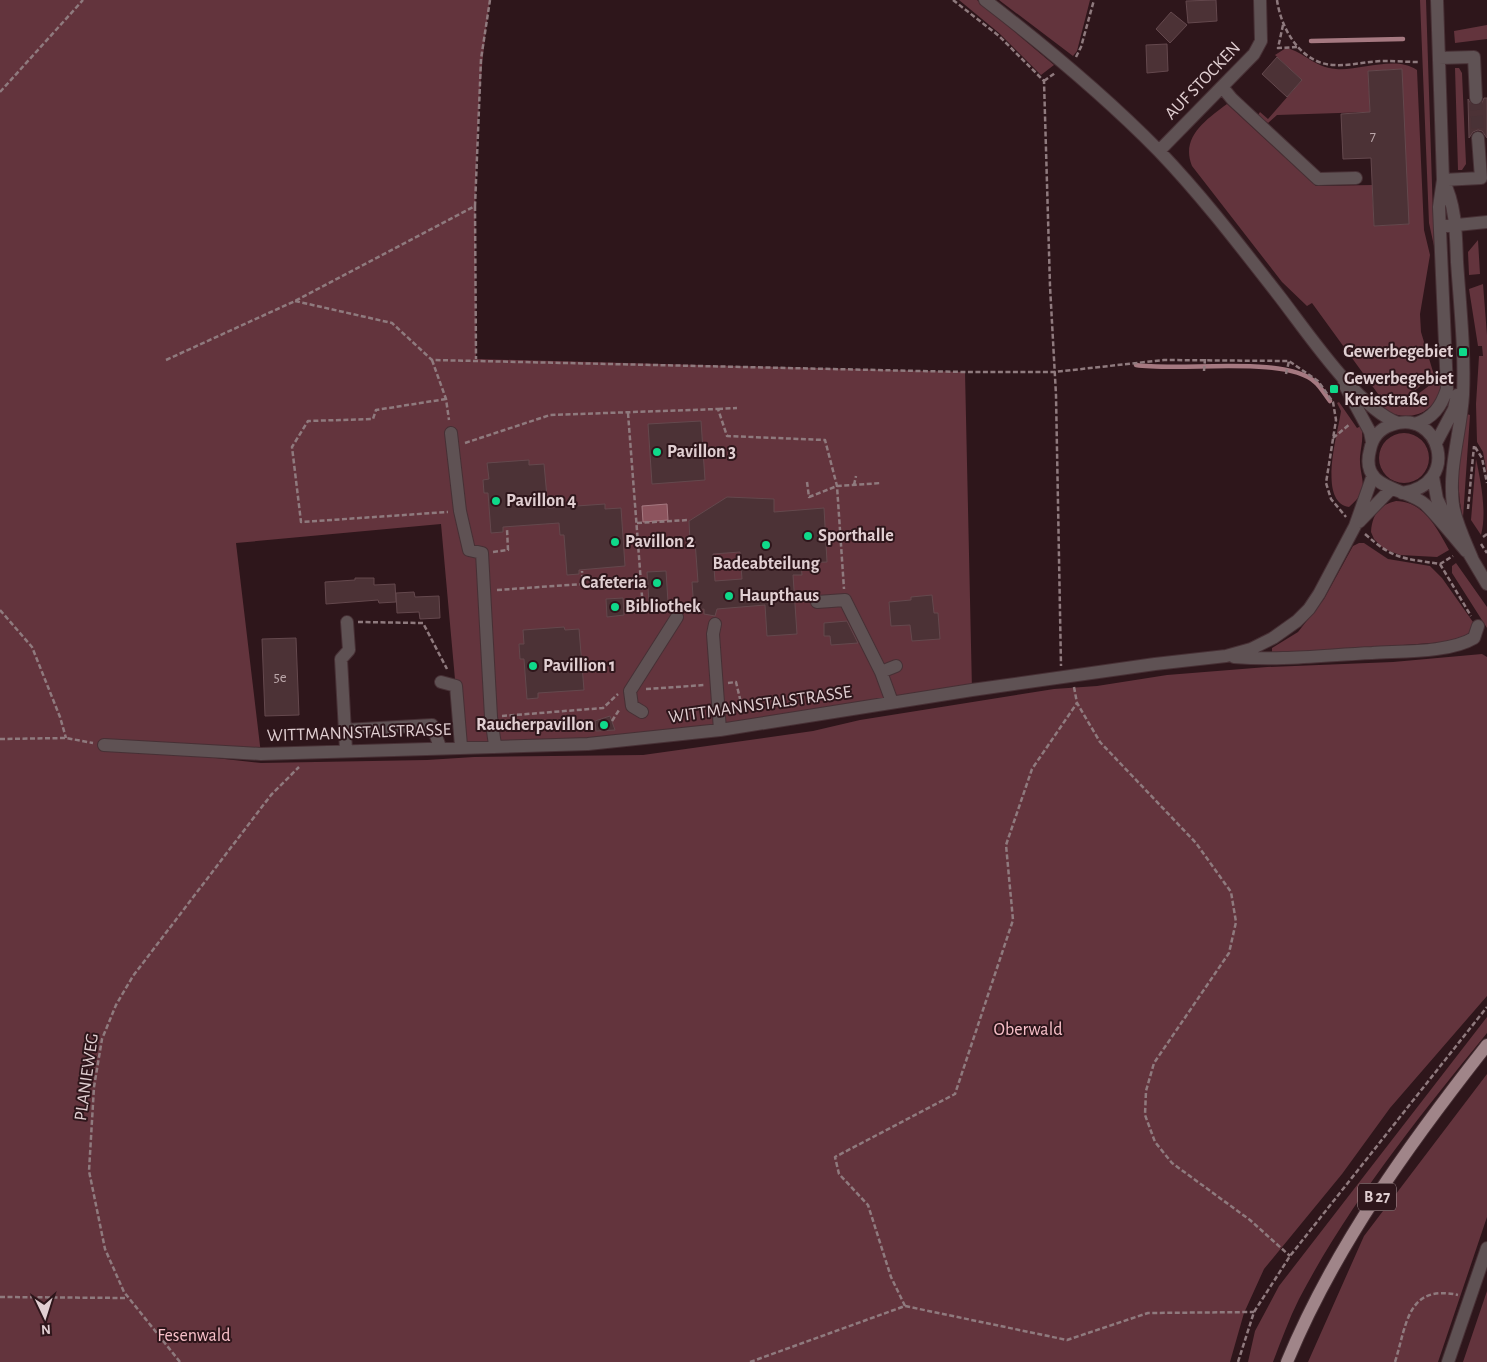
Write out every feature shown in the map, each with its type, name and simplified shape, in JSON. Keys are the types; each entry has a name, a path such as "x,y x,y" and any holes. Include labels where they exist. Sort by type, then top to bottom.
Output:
{"main road":[{"name":"B 27","path":"1287,1362 1304,1322 1358,1224 1454,1087 1487,1045"}],"street":[{"path":"985,0 1070,67 1160,152 1211,208 1339,373 1387,419 1398,423 1415,424 1424,428 1436,443 1439,455 1438,466 1433,477 1424,486 1414,491 1396,491"},
{"name":"AUF STOCKEN","path":"1160,152 1254,54 1261,41 1260,0"},
{"path":"1415,424 1426,420 1435,413 1442,403 1447,389 1439,207 1443,180 1437,0"},
{"path":"1439,58 1474,56 1476,98"},
{"path":"1223,88 1232,99 1318,179 1356,178"},
{"path":"1443,180 1480,178 1478,138"},
{"path":"1443,180 1450,194 1455,225 1463,372 1462,411 1452,472 1452,492 1456,517 1472,558"},
{"path":"1441,226 1487,222"},
{"path":"1436,443 1454,409 1463,372"},
{"path":"1339,373 1370,432 1372,442 1369,459 1373,475 1380,484 1417,498 1472,558"},
{"path":"1372,442 1378,433 1398,423"},
{"path":"451,433 460,511 468,550 482,553 491,717 495,745"},
{"name":"WITTMANNSTALSTRASSE","path":"104,745 221,753 588,744 720,730 892,702 1155,664 1226,656 1251,649 1297,621 1320,594 1356,526 1373,475"},
{"path":"1433,477 1433,488 1443,514 1487,584"},
{"name":"WITTMANNSTALSTRASSE","path":"1356,526 1396,491"},
{"path":"817,602 845,600 881,672 892,702"},
{"path":"642,712 632,706 624,692 677,617"},
{"path":"346,750 341,659 349,650 347,622"},
{"path":"715,624 713,634 720,730"},
{"path":"1226,656 1264,659 1415,650 1464,644 1474,638 1478,626"},
{"path":"881,672 896,666"},
{"path":"441,682 456,686 461,746"},
{"path":"345,730 432,725 440,747"},
{"path":"1448,1362 1487,1248"}],"path":[{"path":"0,92 83,0"},
{"path":"476,359 475,206 481,58 490,0"},
{"path":"953,0 999,36 1044,81 1066,677 1077,703 1100,742 1196,843 1231,892 1236,922 1229,953 1154,1063 1146,1091 1145,1115 1155,1142 1172,1163 1250,1220 1290,1256"},
{"path":"1044,81 1057,72 1070,67 1081,47 1094,0"},
{"path":"1277,0 1283,22 1298,47 1314,60 1333,65 1385,61 1420,62"},
{"path":"1283,22 1279,46 1298,47"},
{"path":"166,360 295,301 475,206"},
{"path":"295,301 392,323 432,360 446,399 451,433"},
{"path":"432,360 476,359 965,372 1054,372 1164,360 1205,359 1289,362 1318,381 1333,402 1336,420 1326,476 1326,490 1331,499 1384,552 1396,557 1440,564 1454,555"},
{"path":"1204,371 1205,359"},
{"path":"1286,374 1289,362"},
{"path":"446,399 376,410 373,419 308,421 292,447 301,522 460,511"},
{"path":"453,447 550,415 737,408"},
{"path":"718,409 727,436 825,440 837,486 845,600"},
{"path":"628,413 642,596"},
{"path":"1333,438 1355,419"},
{"path":"1467,516 1474,446 1482,458 1487,483"},
{"path":"854,485 856,476"},
{"path":"807,482 809,497 837,486 881,483"},
{"path":"637,523 689,520"},
{"path":"482,553 508,550 506,530"},
{"path":"1483,537 1487,534"},
{"path":"1479,540 1487,553"},
{"path":"1440,564 1478,626"},
{"path":"485,591 583,584 582,571"},
{"path":"0,610 32,647 60,717 66,738"},
{"path":"347,622 423,623 456,686"},
{"path":"491,717 603,708 624,692 736,682 741,703"},
{"path":"612,721 620,712 624,692"},
{"path":"905,1306 891,1277 868,1205 839,1174 835,1157 954,1094 1013,920 1006,845 1032,769 1077,703"},
{"path":"0,739 66,738 104,745"},
{"name":"PLANIEWEG","path":"180,1362 127,1298 105,1249 89,1171 94,1087 102,1039 116,1005 133,976 271,796 314,751"},
{"path":"1238,1362 1254,1312 1290,1256 1487,1007"},
{"path":"1394,1362 1414,1305 1425,1295 1443,1292 1470,1297"},
{"path":"0,1297 127,1298"},
{"path":"750,1362 905,1306 1067,1340 1148,1314 1254,1312"}],"green space":[{"path":"0,0 490,0 484,45 477,134 475,224 476,359 965,372 972,690 643,739 461,746 441,524 236,543 261,754 117,747 261,763 427,760 474,757 643,755 813,731 860,720 1054,689 1097,686 1167,675 1267,667 1393,662 1482,654 1487,657 1487,996 1390,1108 1342,1174 1264,1269 1244,1313 1230,1362 0,1362"},
{"path":"959,0 977,0 1054,65 1041,75 999,33"},
{"path":"999,0 1090,0 1077,51 1073,56"},
{"path":"1420,0 1426,0 1434,246 1429,223"},
{"path":"1487,25 1487,39 1455,43 1454,31"},
{"path":"1286,48 1328,68 1346,69 1399,64 1417,70 1424,230 1430,255 1420,314 1421,332 1434,375 1402,401 1381,398 1312,303 1307,306 1282,282 1192,166 1189,156 1193,138 1211,116 1227,104 1316,186 1372,185 1374,226 1408,224 1402,69 1368,71 1370,112 1277,115 1268,123 1258,115 1260,112 1268,119 1302,80 1275,55"},
{"path":"1455,68 1459,68 1462,73 1466,164 1462,170 1458,170"},
{"path":"1478,240 1480,274 1469,275 1468,252"},
{"path":"1483,284 1487,335 1487,474 1483,452 1477,442 1476,404 1479,356 1483,356 1482,346 1478,346 1469,289"},
{"path":"1434,382 1441,385 1438,396 1433,404 1419,414 1401,416 1382,409 1386,406 1402,406"},
{"path":"1339,402 1357,428 1361,426 1362,434 1360,465 1362,489 1356,500 1349,507 1339,502 1334,493 1332,480 1332,465 1341,411 1337,403"},
{"path":"1467,414 1470,415 1463,518 1460,504 1459,479"},
{"path":"1404,433 1418,437 1425,444 1429,458 1425,472 1418,479 1404,483 1390,479 1383,472 1379,458 1383,444 1390,437"},
{"path":"1476,459 1483,507 1481,535 1471,520"},
{"path":"1396,501 1406,502 1422,511 1435,526 1449,550 1437,557 1400,555 1384,549 1374,539 1371,532 1373,521 1381,508"},
{"path":"1364,543 1388,559 1430,566 1442,578 1473,622 1472,631 1459,640 1447,642 1272,654 1272,648 1298,632 1324,599 1353,546"},
{"path":"1456,563 1487,607 1487,628 1452,573 1452,566"},
{"path":"1487,1017 1487,1033 1386,1162 1340,1228 1299,1299 1273,1362 1248,1362 1255,1331 1279,1286"},
{"path":"1487,1074 1487,1217 1438,1362 1308,1362 1364,1236"},
{"path":"1487,1291 1487,1362 1463,1362"}],"shaded area":[{"path":"667,504 668,520 643,522 642,506"}],"building":[{"path":"1216,0 1217,21 1188,23 1186,1"},
{"path":"1171,12 1187,25 1170,43 1156,29"},
{"path":"1167,44 1168,71 1147,73 1146,45"},
{"path":"1277,57 1302,80 1287,97 1262,74"},
{"path":"1402,69 1409,224 1374,226 1371,158 1343,159 1341,114 1370,112 1368,71"},
{"path":"1484,98 1487,98 1487,138 1482,131 1478,130 1473,132 1469,138 1468,99 1472,105 1476,106 1481,105"},
{"name":"Pavillon 3","path":"701,421 705,480 652,484 648,424"},
{"path":"529,460 529,465 544,464 548,508 605,504 605,509 621,508 625,566 579,570 579,574 567,575 564,535 560,535 559,523 503,527 503,532 491,533 488,493 484,493 483,480 489,479 487,463"},
{"path":"727,497 774,499 774,512 824,508 827,562 801,563 802,575 793,575 797,634 767,636 765,605 717,609 715,616 704,614 704,609 694,610 692,582 698,582 695,541 690,542 689,521","holes":["740,552 742,579 715,581 713,554"]},
{"name":"Cafeteria","path":"666,571 668,602 649,603 647,572"},
{"path":"355,578 374,578 374,585 395,584 396,602 379,603 378,600 326,604 325,582 355,580"},
{"path":"414,592 415,597 439,596 440,618 420,619 419,612 397,613 396,593"},
{"path":"932,595 934,613 938,613 940,639 912,641 910,625 891,626 889,602 911,600 911,597"},
{"name":"Bibliothek","path":"623,598 624,615 607,617 606,599"},
{"path":"847,621 858,643 831,645 830,636 824,636 824,623"},
{"name":"Pavillion 1","path":"564,627 565,630 579,629 584,690 538,693 538,698 527,699 524,659 520,659 519,644 524,644 523,630"},
{"path":"296,638 299,715 265,716 262,639"},
{"name":"Raucherpavillon","path":"610,716 615,730 596,731 595,721"}],"waterway":[{"path":"1311,41 1403,39"},
{"path":"1136,365 1155,367 1231,366 1281,369 1300,374 1315,382 1330,401"}],"tunnel":[{"path":"1476,98 1478,138"}],"place":[{"name":"Gewerbegebiet","path":"1463,352"},
{"name":"Gewerbegebiet Kreisstraße","path":"1334,389"},
{"name":"Pavillon 3","path":"657,452"},
{"name":"Pavillon 4","path":"496,501"},
{"name":"Sporthalle","path":"808,536"},
{"name":"Pavillon 2","path":"615,542"},
{"name":"Badeabteilung","path":"766,545"},
{"name":"Cafeteria","path":"657,583"},
{"name":"Haupthaus","path":"729,596"},
{"name":"Bibliothek","path":"615,607"},
{"name":"Pavillion 1","path":"533,666"},
{"name":"Raucherpavillon","path":"604,725"}],"park label":[{"name":"Oberwald","path":"1028,1030"},
{"name":"Fesenwald","path":"194,1336"}]}
